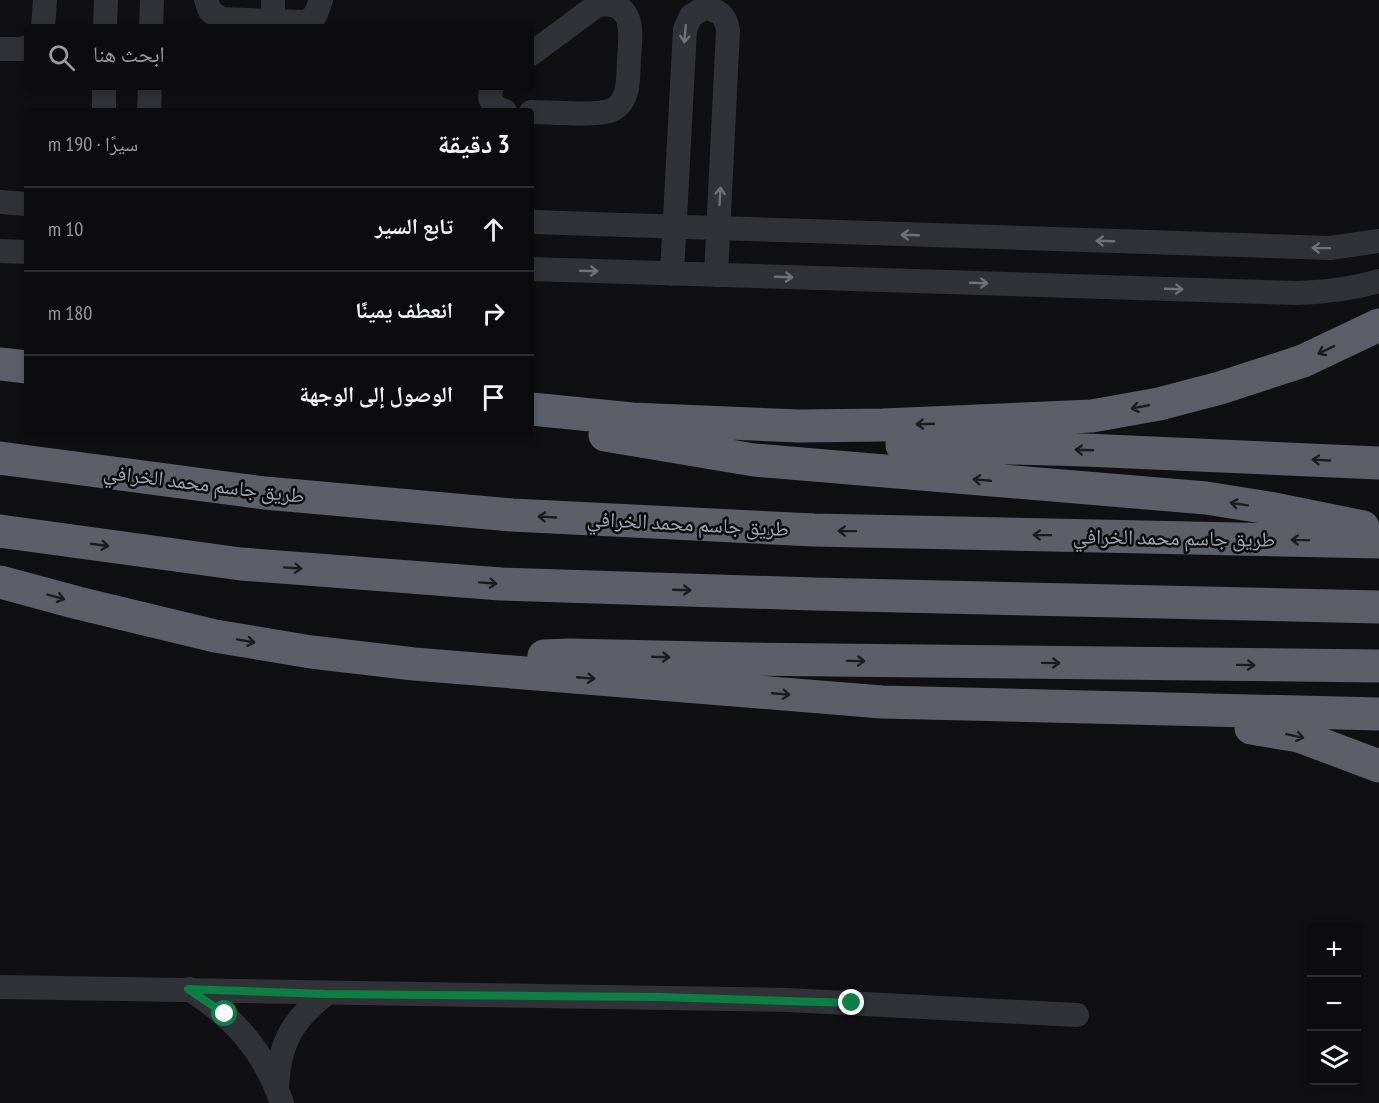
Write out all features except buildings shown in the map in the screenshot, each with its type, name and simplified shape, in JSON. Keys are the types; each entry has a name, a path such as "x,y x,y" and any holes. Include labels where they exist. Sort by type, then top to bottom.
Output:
{"highway":[{"path":"534,409 632,419 859,426 1092,416 1159,404 1240,382 1303,362 1379,325"},
{"path":"0,364 24,367"},
{"path":"632,419 761,441 1085,450 1379,463"},
{"path":"534,423 754,460 1206,498 1280,510 1379,531"},
{"name":"طريق جاسم محمد الخرافي","path":"0,458 265,493 512,515 814,530 1379,542"},
{"path":"0,531 241,564 501,584 813,594 1379,607"},
{"path":"0,582 215,636 311,652 414,664 882,702 1379,714"},
{"path":"414,664 569,655 1379,666"},
{"path":"1112,708 1299,736 1379,766"}],"street":[{"path":"43,24 45,0"},
{"path":"105,24 106,0"},
{"path":"151,24 152,0"},
{"path":"206,0 210,11 221,19 273,11 305,22 315,16 321,0"},
{"path":"534,52 597,5 605,4 622,9 631,24 626,89 621,104 607,112 598,113 534,112"},
{"path":"672,274 685,29 691,16 704,8 723,16 728,30 716,275"},
{"path":"0,49 24,48"},
{"path":"104,90 104,108"},
{"path":"149,108 150,90"},
{"path":"0,202 24,204"},
{"path":"534,222 1330,248 1379,241"},
{"path":"0,251 24,252"},
{"path":"534,269 1297,293 1327,292 1379,281"},
{"path":"0,987 788,1000 1077,1015"},
{"path":"188,989 225,1014 240,1030 261,1057 279,1095"},
{"path":"279,1095 281,1051 299,1018 326,994"}],"route":[{"path":"225,1014 188,989 326,994 660,997 852,1003"}]}
